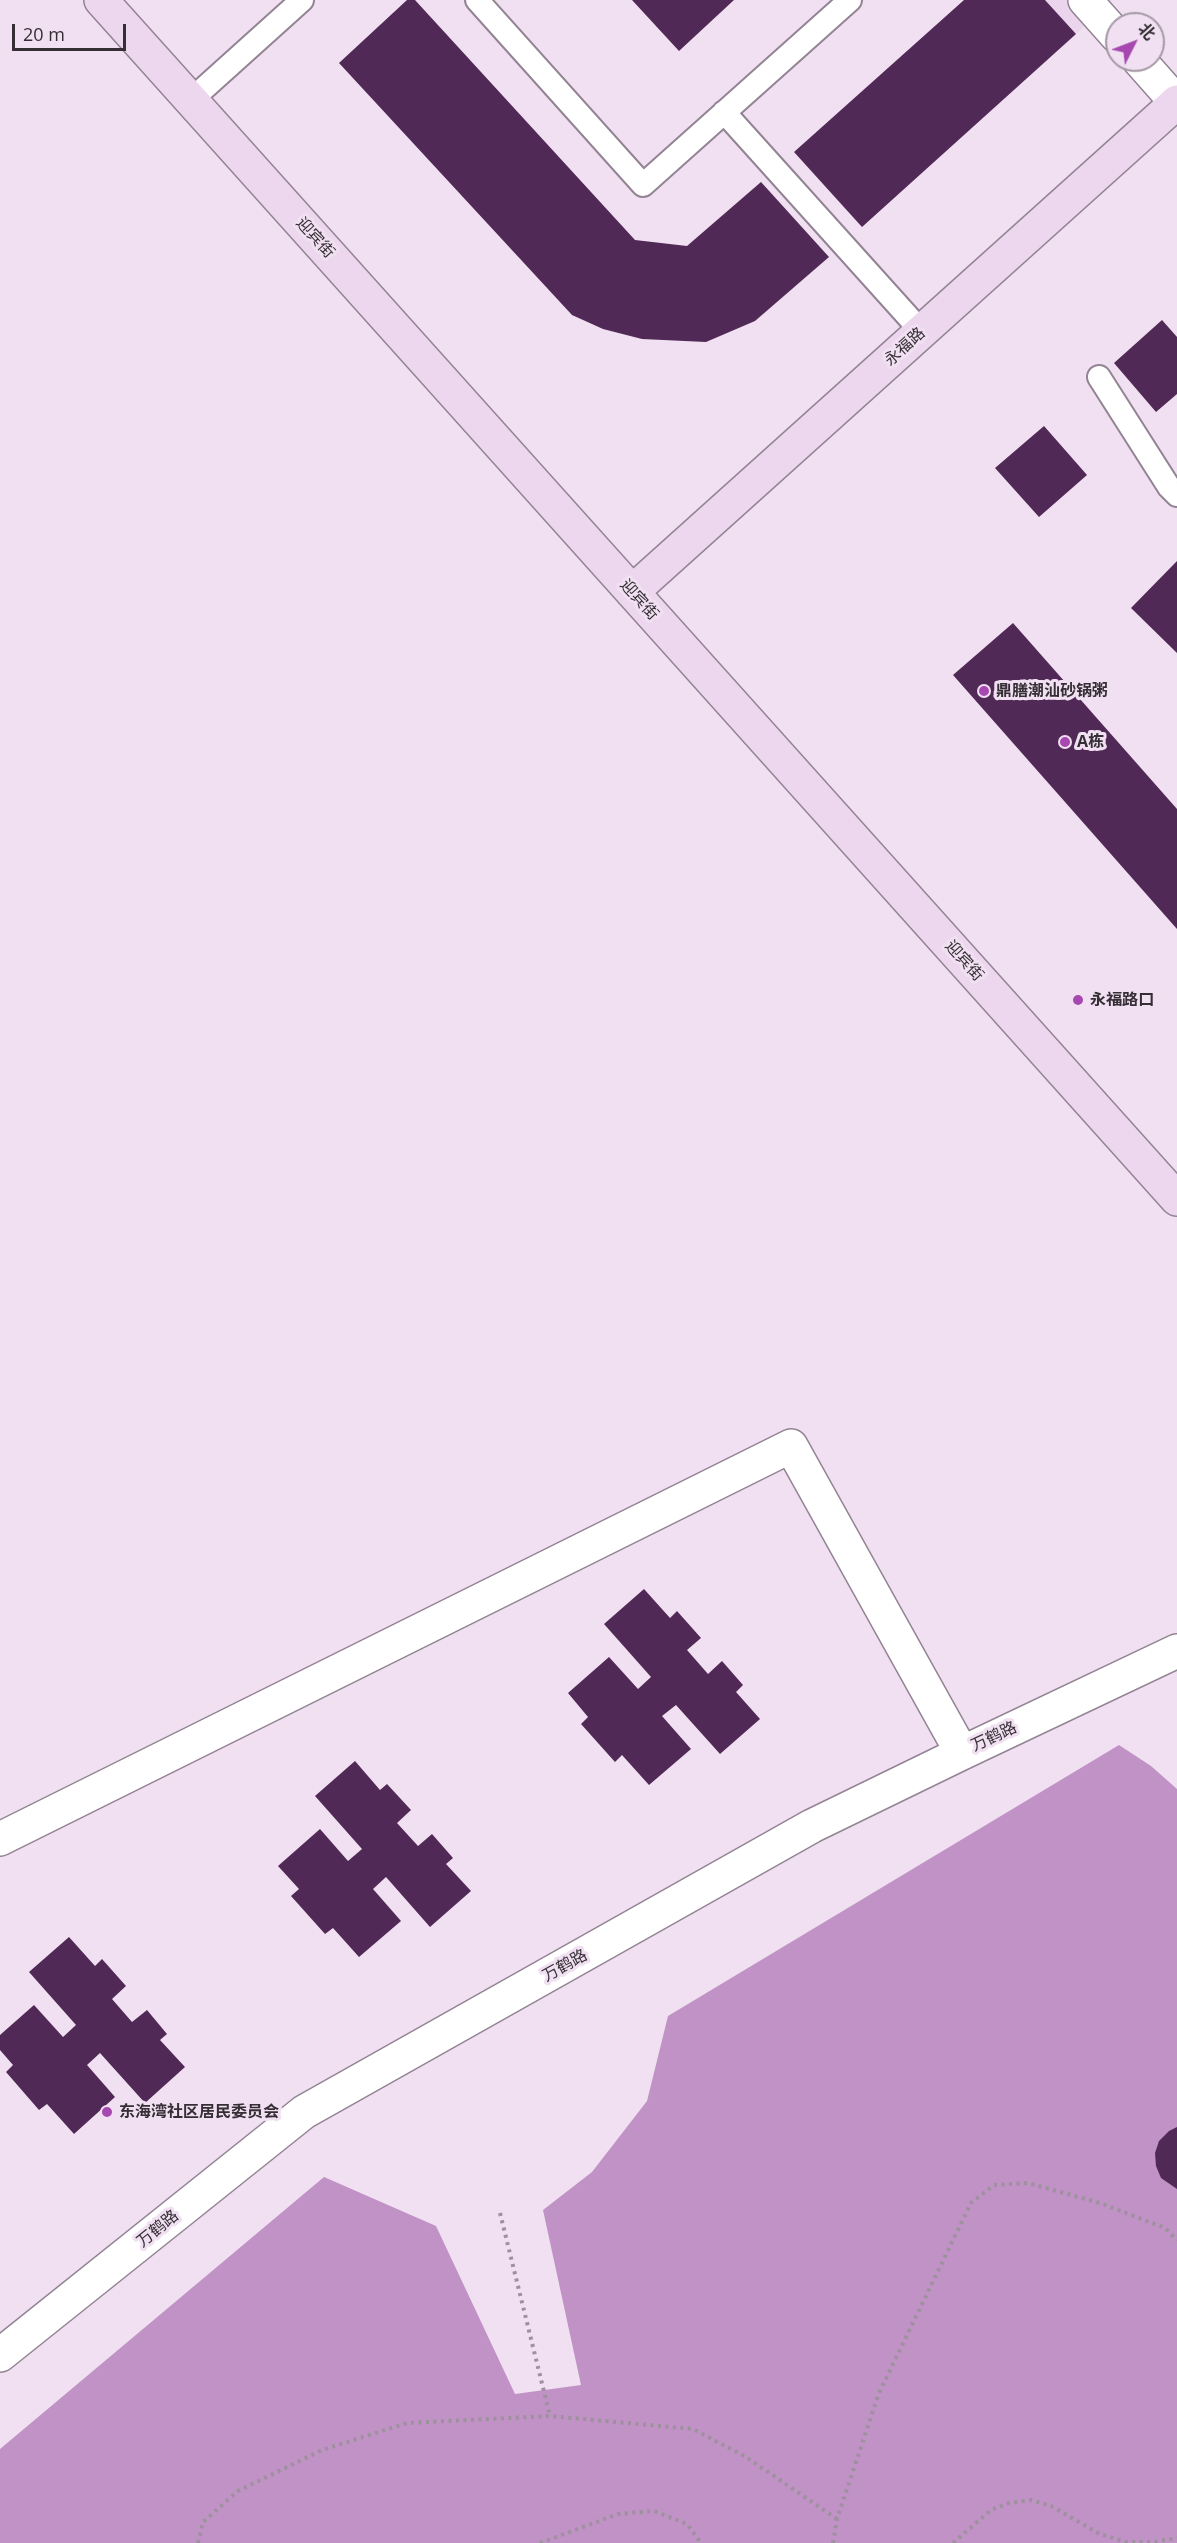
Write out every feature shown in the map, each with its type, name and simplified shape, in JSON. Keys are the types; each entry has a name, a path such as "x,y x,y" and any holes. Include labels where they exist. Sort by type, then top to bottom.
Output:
{"main road":[{"name":"迎宾街","path":"101,0 1177,1199"},
{"name":"永福路","path":"632,592 1177,102"}],"street":[{"path":"1085,0 1105,22"},
{"path":"1150,72 1177,102"},
{"path":"0,1839 791,1446 962,1753"},
{"name":"万鹤路","path":"0,2355 304,2112 813,1826 1177,1652"}],"lane":[{"path":"191,100 302,0"},
{"path":"477,0 643,185 850,0"},
{"path":"724,112 922,332"},
{"path":"1099,377 1168,487 1177,495"}],"path":[{"path":"833,2543 837,2519 879,2393 971,2204 994,2185 1028,2183 1111,2207 1165,2228 1177,2240"},
{"path":"500,2213 550,2416"},
{"path":"198,2543 203,2522 238,2491 322,2450 407,2423 550,2416 693,2429 746,2457 837,2519"},
{"path":"952,2543 991,2510 1009,2503 1031,2500 1052,2506 1100,2534 1126,2542 1154,2542 1177,2538"},
{"path":"540,2543 618,2514 654,2511 687,2524 701,2543"}],"shaded area":[{"path":"1045,0 1112,0 1076,34"},
{"path":"1119,1745 1151,1766 1177,1789 1177,2543 0,2543 0,2449 324,2177 436,2226 515,2394 581,2385 543,2210 592,2172 647,2101 668,2016"}],"building":[{"path":"407,0 415,0 635,240 687,246 761,182 829,257 755,321 706,342 642,339 603,329 572,315 339,63"},
{"path":"632,0 734,0 679,51"},
{"path":"964,0 1045,0 1076,34 862,227 794,152"},
{"path":"1162,320 1177,337 1177,394 1156,412 1114,363"},
{"path":"1044,426 1087,475 1039,517 995,468"},
{"path":"1177,561 1177,653 1131,608"},
{"name":"A栋","path":"1013,623 1177,809 1177,929 953,675"},
{"path":"644,1589 670,1618 677,1611 701,1638 687,1650 708,1674 722,1661 743,1685 736,1692 760,1719 720,1754 676,1705 662,1716 691,1749 649,1785 622,1755 615,1762 581,1724 588,1717 568,1693 609,1657 638,1689 651,1677 604,1624"},
{"path":"355,1761 380,1790 387,1784 411,1810 397,1823 418,1846 432,1834 453,1858 446,1864 471,1891 430,1927 386,1877 373,1889 401,1921 359,1957 333,1928 325,1934 291,1896 299,1889 278,1866 320,1829 348,1861 362,1849 315,1796"},
{"path":"69,1937 95,1966 102,1959 126,1986 112,1999 132,2022 147,2010 167,2034 160,2040 185,2067 145,2103 100,2053 87,2065 115,2097 74,2134 47,2104 39,2110 6,2072 13,2065 0,2050 0,2035 34,2005 63,2037 76,2025 29,1972"},
{"path":"1177,2127 1177,2189 1161,2178 1156,2166 1155,2153 1159,2141"}],"place":[{"name":"鼎膳潮汕砂锅粥","path":"984,691"},
{"name":"A栋","path":"1065,742"},
{"name":"永福路口","path":"1078,1000"},
{"name":"东海湾社区居民委员会","path":"107,2112"}]}
